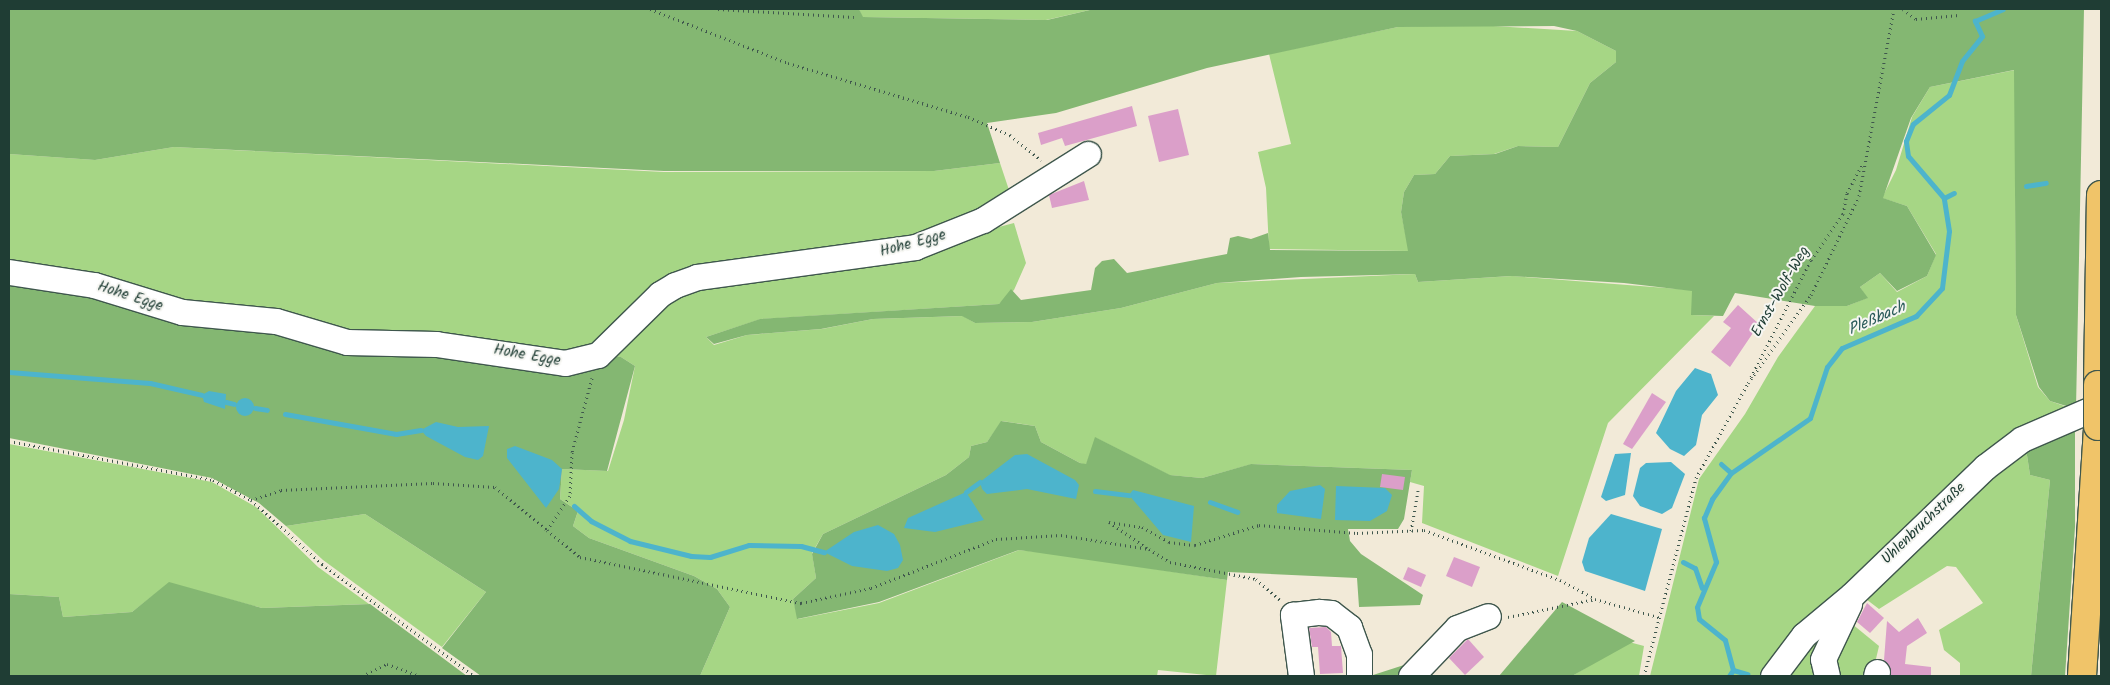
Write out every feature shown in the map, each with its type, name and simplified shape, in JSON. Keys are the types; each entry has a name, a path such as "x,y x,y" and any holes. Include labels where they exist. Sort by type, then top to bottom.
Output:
{"highway":[{"path":"2082,676 2099,405 2101,195"}],"street":[{"name":"Hohe Egge","path":"9,272 86,283 168,309 276,321 347,342 445,345 564,364 598,355 660,294 675,285 697,277 915,247 983,220 1088,154"},
{"name":"Uhlenbruchstraße","path":"1773,676 1790,649 1852,595 2004,452 2099,405"},
{"path":"1827,676 1823,659 1852,595"},
{"path":"1301,676 1293,615 1325,612 1343,620 1353,635 1360,676"},
{"path":"1411,676 1457,628 1494,618"}],"path":[{"path":"650,9 662,11 788,63 968,117 1010,135 1057,174"},
{"path":"662,11 668,9"},
{"path":"718,9 854,16"},
{"path":"1644,676 1696,478 1748,383 1811,295 1859,196 1864,163 1878,113 1894,9"},
{"path":"1903,9 1916,20 1958,16"},
{"name":"Ernst-Wolf-Weg","path":"1748,383 1762,348 1811,260 1843,214 1847,193 1864,163"},
{"path":"547,530 570,496 572,452 598,355"},
{"path":"9,441 213,480 251,500 322,564 474,676"},
{"path":"251,500 281,490 433,483 495,487 580,557 801,603 871,588 996,539 1061,535 1149,549"},
{"path":"1411,531 1418,491"},
{"path":"1293,615 1270,587 1256,579 1170,562 1109,522 1142,527 1169,542 1195,545 1258,525 1357,533 1411,531 1450,538 1560,580 1595,599 1658,617"},
{"path":"1494,618 1595,599"},
{"path":"362,676 387,664 420,676"}],"green space":[{"path":"9,9 859,9 863,17 1047,20 1094,9 2084,9 2076,409 2050,401 2039,387 2016,315 2014,70 1930,87 1911,118 1883,198 1907,206 1936,255 1927,276 1897,291 1880,273 1860,287 1868,298 1847,306 1815,306 1735,293 1723,316 1691,315 1692,291 1624,283 1511,276 1418,282 1415,274 1301,277 1217,283 1121,308 1032,322 975,323 962,316 873,319 821,329 747,335 714,344 706,337 760,319 999,304 1011,289 1021,300 1091,290 1095,268 1102,261 1114,259 1127,273 1227,254 1230,238 1238,236 1251,239 1268,233 1270,250 1408,251 1401,212 1404,192 1414,175 1435,174 1450,156 1495,154 1518,146 1558,147 1590,83 1616,62 1616,51 1577,31 1554,26 1398,27 1207,68 1056,113 987,123 1000,163 934,171 664,171 174,147 95,160 9,154"},
{"path":"859,9 1094,9 1046,20 862,17"},
{"path":"1461,24 1577,31 1616,51 1616,62 1590,83 1558,147 1518,146 1494,154 1450,156 1435,174 1414,175 1404,192 1401,212 1409,251 1269,249 1266,188 1258,152 1291,144 1269,54 1398,27"},
{"path":"2015,70 2016,315 2038,387 2050,401 2073,409 2060,412 1768,676 1650,676 1699,479 1745,414 1778,357 1815,306 1847,306 1867,298 1860,287 1880,273 1897,292 1927,276 1936,254 1907,206 1882,198 1896,170 1912,117 1930,87"},
{"path":"174,147 664,172 934,171 1000,163 1012,199 951,231 723,269 583,353 348,339 9,268 9,154 95,160"},
{"path":"1014,223 1026,263 1014,290 999,304 761,319 706,337 714,345 747,335 822,329 873,319 963,316 975,323 1032,322 1121,308 1217,283 1415,274 1418,282 1512,276 1692,290 1692,315 1714,316 1608,423 1558,576 1422,523 1424,486 1410,482 1412,470 1252,464 1202,478 1169,475 1096,438 1086,465 1041,442 1035,426 1002,421 987,442 971,446 969,457 946,475 823,534 812,553 816,578 793,599 798,619 879,603 1019,550 1057,554 1227,580 1216,676 1158,670 1157,676 700,676 730,607 717,589 694,576 589,538 573,526 578,511 560,499 562,469 608,471 624,420 635,366 621,357 603,356 675,289 950,240"},
{"path":"9,277 276,324 621,357 635,366 607,471 562,469 560,499 578,511 573,526 589,538 694,576 717,589 730,607 700,676 481,676 442,648 486,592 365,514 286,526 259,503 212,478 9,438"},
{"path":"1001,421 1035,426 1041,442 1080,463 1086,464 1095,437 1170,475 1202,478 1251,464 1412,470 1404,519 1398,529 1348,529 1350,541 1361,554 1423,595 1420,605 1359,607 1357,578 1228,572 1227,580 1019,550 879,602 797,619 793,599 816,578 812,554 823,534 946,475 969,457 971,446 987,442"},
{"path":"2075,427 2075,527 2065,676 2031,676 2050,480 2030,475 2025,442"},
{"path":"2025,442 2030,475 2050,480 2031,676 1960,676 1960,663 1944,650 1939,630 1983,603 1956,567 1947,566 1879,609 1862,596"},
{"path":"9,444 212,482 256,507 318,567 369,604 262,608 169,583 132,612 63,617 59,597 9,594"},
{"path":"365,514 486,592 442,647 323,560 286,526"},
{"path":"169,582 262,608 370,604 467,676 9,676 9,594 59,597 63,617 132,612"},
{"path":"1562,602 1635,641 1572,676 1499,676"},
{"path":"1846,619 1879,646 1872,676 1830,676"},
{"path":"1826,621 1823,676 1777,676"},
{"path":"1629,642 1644,646 1639,676 1572,676"},
{"path":"1404,665 1405,676 1370,676"}],"water":[{"path":"1695,368 1711,374 1718,395 1702,415 1696,445 1684,456 1670,449 1656,433 1676,391"},
{"path":"209,391 226,394 225,409 204,402 202,395"},
{"path":"245,398 251,401 254,407 251,413 245,416 239,413 236,407 239,401"},
{"path":"436,422 458,427 489,426 483,456 478,460 465,457 426,436 421,430"},
{"path":"515,446 552,460 562,469 559,489 546,508 507,458 507,449"},
{"path":"1631,453 1625,495 1606,501 1601,497 1615,454"},
{"path":"1027,454 1075,480 1079,485 1076,499 1027,489 987,494 982,489 980,482 998,468 1015,455"},
{"path":"1671,462 1685,474 1672,508 1662,514 1640,506 1633,496 1640,468 1646,463"},
{"path":"1320,485 1325,489 1321,519 1277,513 1277,505 1290,491"},
{"path":"1336,486 1385,488 1392,495 1387,511 1370,521 1335,520"},
{"path":"1133,490 1194,506 1191,542 1163,535 1129,495"},
{"path":"966,492 984,520 935,532 904,528 908,518"},
{"path":"1611,514 1662,529 1645,591 1585,571 1582,562 1589,538"},
{"path":"878,525 894,534 900,545 903,560 898,568 887,571 852,566 824,552 854,532"}],"building":[{"path":"1132,106 1137,126 1065,146 1062,138 1041,145 1038,133"},
{"path":"1178,109 1189,155 1159,162 1148,116"},
{"path":"1084,181 1089,200 1052,208 1049,195"},
{"path":"1738,305 1759,324 1730,367 1711,352 1731,328 1723,322"},
{"path":"1652,393 1666,402 1632,449 1623,444"},
{"path":"1382,474 1405,477 1403,490 1380,487"},
{"path":"1454,557 1480,567 1472,587 1446,576"},
{"path":"1408,567 1426,575 1421,587 1403,579"},
{"path":"1867,603 1884,618 1870,633 1857,622"},
{"path":"1918,618 1927,633 1907,646 1905,664 1931,667 1931,676 1891,676 1884,660 1887,621 1899,632"},
{"path":"1326,627 1331,632 1332,646 1341,646 1343,673 1320,674 1318,647 1312,647 1309,628"},
{"path":"1468,639 1484,657 1465,675 1449,658"}],"waterway":[{"name":"Pleßbach","path":"1729,676 1733,670 1725,640 1699,619 1697,607 1716,562 1704,518 1712,499 1731,473 1810,418 1827,367 1842,348 1916,316 1942,288 1949,231 1944,198 1908,156 1906,141 1913,124 1949,95 1962,61 1982,36 1975,21 2003,9"},
{"path":"2026,186 2046,183"},
{"path":"1944,198 1954,193"},
{"path":"9,372 150,383 202,395"},
{"path":"226,402 234,404"},
{"path":"255,408 267,410"},
{"path":"285,414 396,434 421,430"},
{"path":"1721,464 1731,473"},
{"path":"966,492 980,482"},
{"path":"1095,491 1129,495"},
{"path":"1210,502 1237,512"},
{"path":"574,506 591,521 630,541 691,556 710,557 749,545 801,546 824,552"},
{"path":"1683,562 1695,568 1702,588"},
{"path":"1733,670 1747,674"}]}
